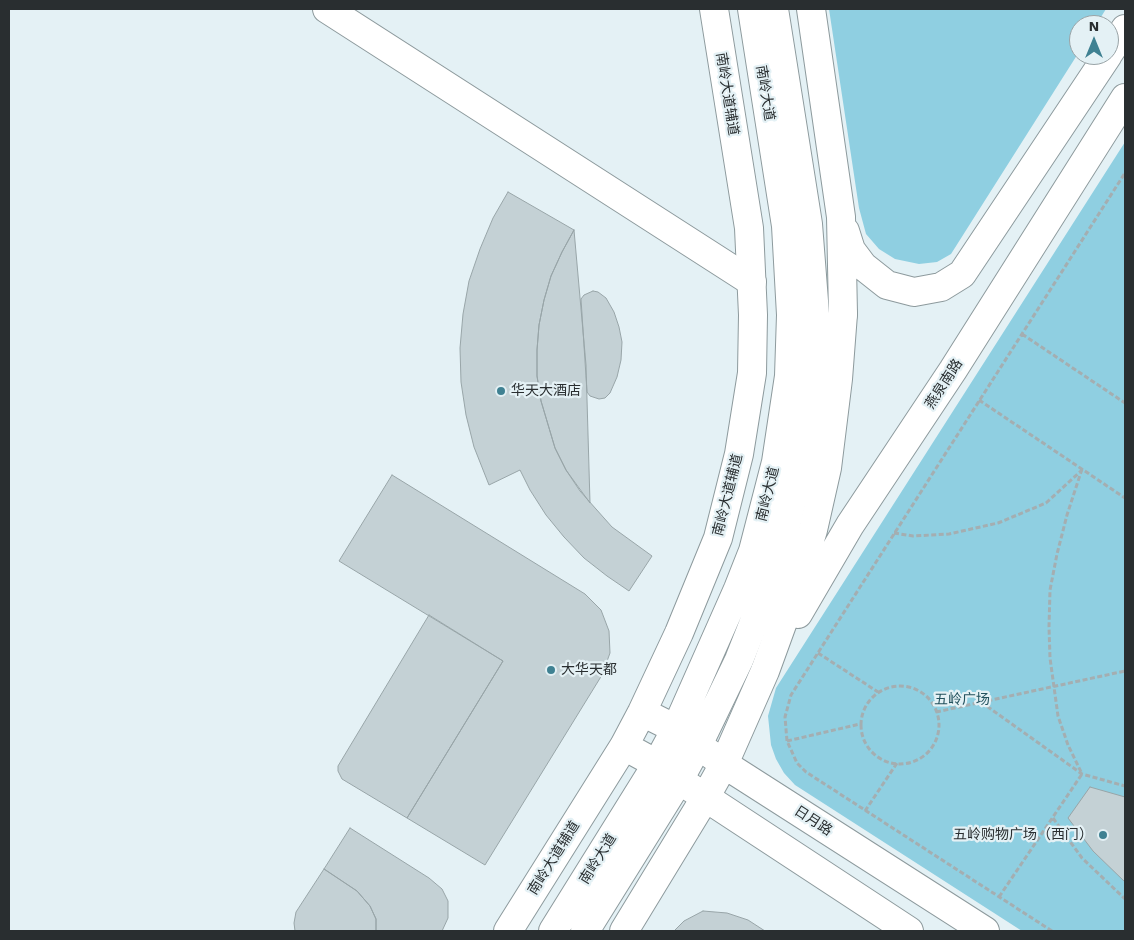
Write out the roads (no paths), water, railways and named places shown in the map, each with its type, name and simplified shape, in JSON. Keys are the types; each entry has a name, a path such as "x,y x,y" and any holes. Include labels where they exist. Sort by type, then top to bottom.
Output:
{"main road":[{"path":"327,9 752,282"},
{"name":"南岭大道辅道","path":"508,931 624,746 642,712 679,633 718,538 739,454 752,374 753,315 749,228 714,9"},
{"name":"南岭大道","path":"553,931 657,764 676,729 753,551 776,462 789,376 791,315 786,226 752,9"},
{"name":"南岭大道","path":"586,931 679,780 739,660 764,597 788,521 801,464 809,415 815,314 808,224 774,9"},
{"path":"624,931 724,764 765,671 789,606 813,530 827,468 838,379 843,314 841,217 811,9"},
{"path":"841,217 851,250 863,266 887,286 914,292 941,287 962,274 1101,65"},
{"name":"燕泉南路","path":"765,671 850,525 953,370 1125,98"},
{"path":"801,464 828,380 843,314"},
{"name":"日月路","path":"642,712 676,729 724,764 985,931"},
{"path":"624,746 657,764 705,798 909,931"}],"place":[{"name":"华天大酒店","path":"501,391"},
{"name":"大华天都","path":"551,670"},
{"name":"五岭购物广场（西门）","path":"1103,835"}],"park label":[{"name":"五岭广场","path":"962,700"}]}
